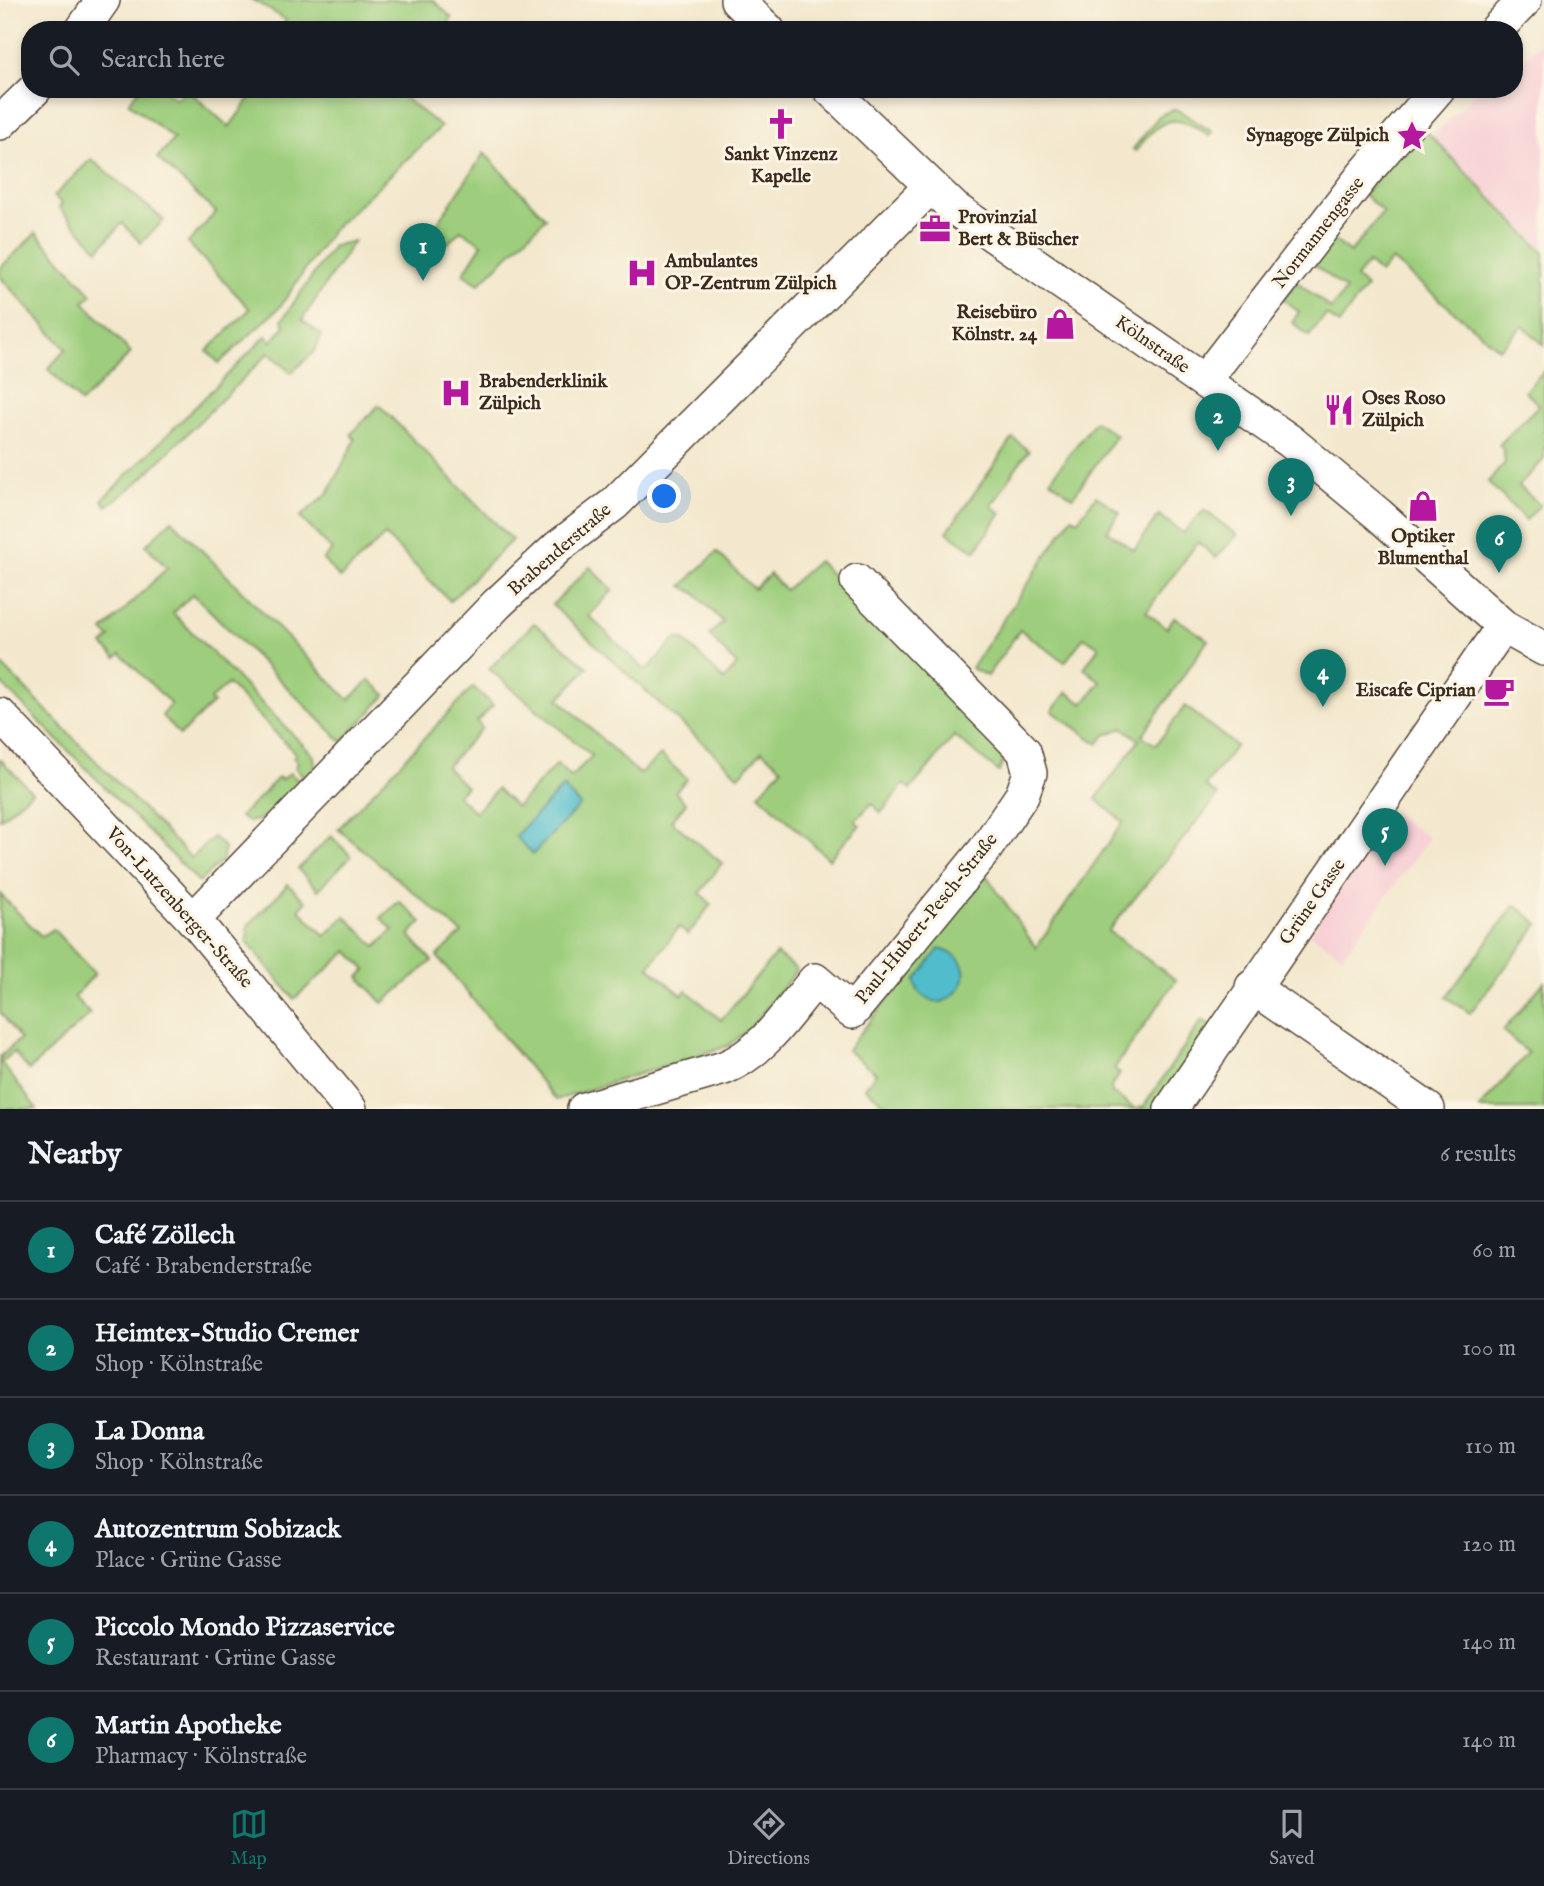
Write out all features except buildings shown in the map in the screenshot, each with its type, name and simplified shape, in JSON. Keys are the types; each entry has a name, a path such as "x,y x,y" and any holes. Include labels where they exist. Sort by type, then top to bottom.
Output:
{"street":[{"path":"88,21 103,0"},
{"path":"737,0 759,21"},
{"path":"1505,21 1525,0"},
{"path":"0,123 25,98"},
{"name":"Kölnstraße","path":"839,98 971,221 1251,412 1331,474 1503,626 1544,649"},
{"name":"Normannengasse","path":"1205,381 1364,174 1430,98"},
{"name":"Brabenderstraße","path":"193,920 497,604 558,547 614,504 931,186"},
{"name":"Paul-Hubert-Pesch-Straße","path":"584,1109 724,1068 744,1059 764,1042 815,980 852,1012 984,851 1026,789 1030,768 1024,751 857,581"},
{"name":"Grüne Gasse","path":"1171,1109 1252,987 1503,626"},
{"name":"Von-Lutzenberger-Straße","path":"0,715 193,920 350,1109"},
{"path":"1252,987 1427,1109"}],"shaded area":[{"path":"1544,39 1544,251 1432,137 1470,98 1523,98 1523,60"},
{"path":"1392,813 1429,838 1343,956 1310,934"}],"green space":[{"path":"253,0 433,0 452,18 450,21 286,20"},
{"path":"133,98 197,98 229,127 250,98 404,98 441,127 333,229 279,308 219,363 207,351 250,309 188,243 216,212 157,158 174,139 129,103"},
{"path":"1171,110 1178,110 1212,132 1209,136 1186,123 1168,122 1152,132 1136,151 1133,149 1159,116"},
{"path":"1420,125 1544,253 1544,345 1523,326 1499,349 1392,260 1380,273 1368,263 1356,278 1366,287 1339,324 1326,315 1309,336 1292,322 1299,312 1283,299 1295,284 1300,284 1331,309 1346,290 1316,266 1317,258 1332,238 1350,253 1383,212 1364,195"},
{"path":"484,153 546,218 479,284 463,274 482,244 461,230 447,244 429,236"},
{"path":"91,159 164,220 141,243 122,223 98,250 59,208 62,204 54,196"},
{"path":"36,233 92,294 84,302 131,353 81,403 48,369 66,349 0,277 0,268"},
{"path":"354,241 302,320 322,335 314,352 291,373 269,353 136,484 107,506 102,500 266,336 271,342 285,326 282,320 333,246"},
{"path":"1544,371 1544,459 1519,486 1540,505 1526,520 1488,482 1505,463 1503,449 1499,445 1539,405 1525,391"},
{"path":"379,405 512,540 450,601 385,535 340,578 323,560 332,550 300,517 328,493 355,440 351,434"},
{"path":"1095,421 1116,435 1073,497 1050,480"},
{"path":"1013,438 1029,451 991,506 1001,513 975,551 947,532"},
{"path":"1096,496 1120,512 1107,531 1134,550 1159,515 1183,533 1204,510 1237,535 1216,558 1198,542 1146,612 1167,628 1174,617 1208,640 1142,736 1156,745 1185,706 1236,746 1205,786 1218,796 1108,931 1176,980 1114,1069 1120,1074 1111,1087 1112,1093 1136,1109 892,1109 865,1088 876,1073 847,1050 986,875 1036,948 1123,822 1096,799 1139,740 1123,728 1105,735 1098,744 1052,711 1067,692 1083,704 1101,682 1084,668 1099,647 1084,637 1065,662 1020,630 987,676 971,668 1072,517 1078,520"},
{"path":"172,520 349,700 370,680 386,695 342,742 193,594 173,613 314,756 315,768 305,778 295,767 298,763 293,757 296,754 228,684 210,700 213,703 180,735 162,716 171,704 121,654 116,658 103,645 110,638 103,631 167,568 146,545"},
{"path":"717,552 754,589 770,574 785,590 818,561 1007,751 999,772 954,736 911,789 904,784 881,813 872,803 855,821 860,825 829,859 759,794 782,768 762,751 739,776 552,605 590,567 613,590 589,616 646,671 675,639 683,639 724,680 737,665 709,635 723,622 695,593 682,586"},
{"path":"534,623 588,667 559,699 639,774 661,755 687,779 675,792 686,803 671,821 722,863 700,893 711,904 688,935 679,927 649,967 682,995 686,990 721,1020 776,954 797,970 749,1029 728,1046 556,1100 437,956 462,933 338,829 473,687 493,705 477,722 482,728 446,767 466,787 457,795 475,812 497,789 516,807 557,764 571,777 592,756 489,669"},
{"path":"0,663 191,858 213,837 224,847 223,860 199,882 0,682"},
{"path":"0,759 32,792 0,819"},
{"path":"290,773 300,782 264,818 249,822 240,817 279,777 281,780"},
{"path":"331,836 351,856 318,890 298,869"},
{"path":"288,884 306,902 299,909 325,936 345,916 376,947 393,930 381,918 399,901 422,922 409,935 432,961 383,1003 359,977 366,970 348,951 294,999 247,942 248,926"},
{"path":"0,894 41,936 53,929 95,974 74,997 90,1014 29,1070 14,1052 3,1061 0,1057 20,1039 0,1012"},
{"path":"1515,905 1539,924 1470,1013 1446,997"},
{"path":"1544,982 1544,1109 1479,1109 1528,1053 1503,1031"},
{"path":"1202,1020 1213,1026 1156,1109 1136,1109 1144,1106"},
{"path":"0,1061 37,1109 0,1109"}],"water":[{"path":"563,787 580,805 533,854 515,836"},
{"path":"939,949 958,958 964,973 959,989 942,1002 924,997 915,981"}],"place":[{"name":"Sankt Vinzenz Kapelle","path":"781,124"},
{"name":"Synagoge Zülpich","path":"1412,136"},
{"name":"Provinzial Bert & Büscher","path":"935,229"},
{"name":"Ambulantes OP-Zentrum Zülpich","path":"642,273"},
{"name":"Café Zöllech","path":"423,281"},
{"name":"Reisebüro Kölnstr. 24","path":"1060,324"},
{"name":"Brabenderklinik Zülpich","path":"456,393"},
{"name":"Oses Roso Zülpich","path":"1339,410"},
{"name":"Heimtex-Studio Cremer","path":"1218,451"},
{"name":"Optiker Blumenthal","path":"1423,506"},
{"name":"La Donna","path":"1291,516"},
{"name":"Martin Apotheke","path":"1499,573"},
{"name":"Eiscafe Ciprian","path":"1499,691"},
{"name":"Autozentrum Sobizack","path":"1323,707"},
{"name":"Piccolo Mondo Pizzaservice","path":"1385,866"}]}
